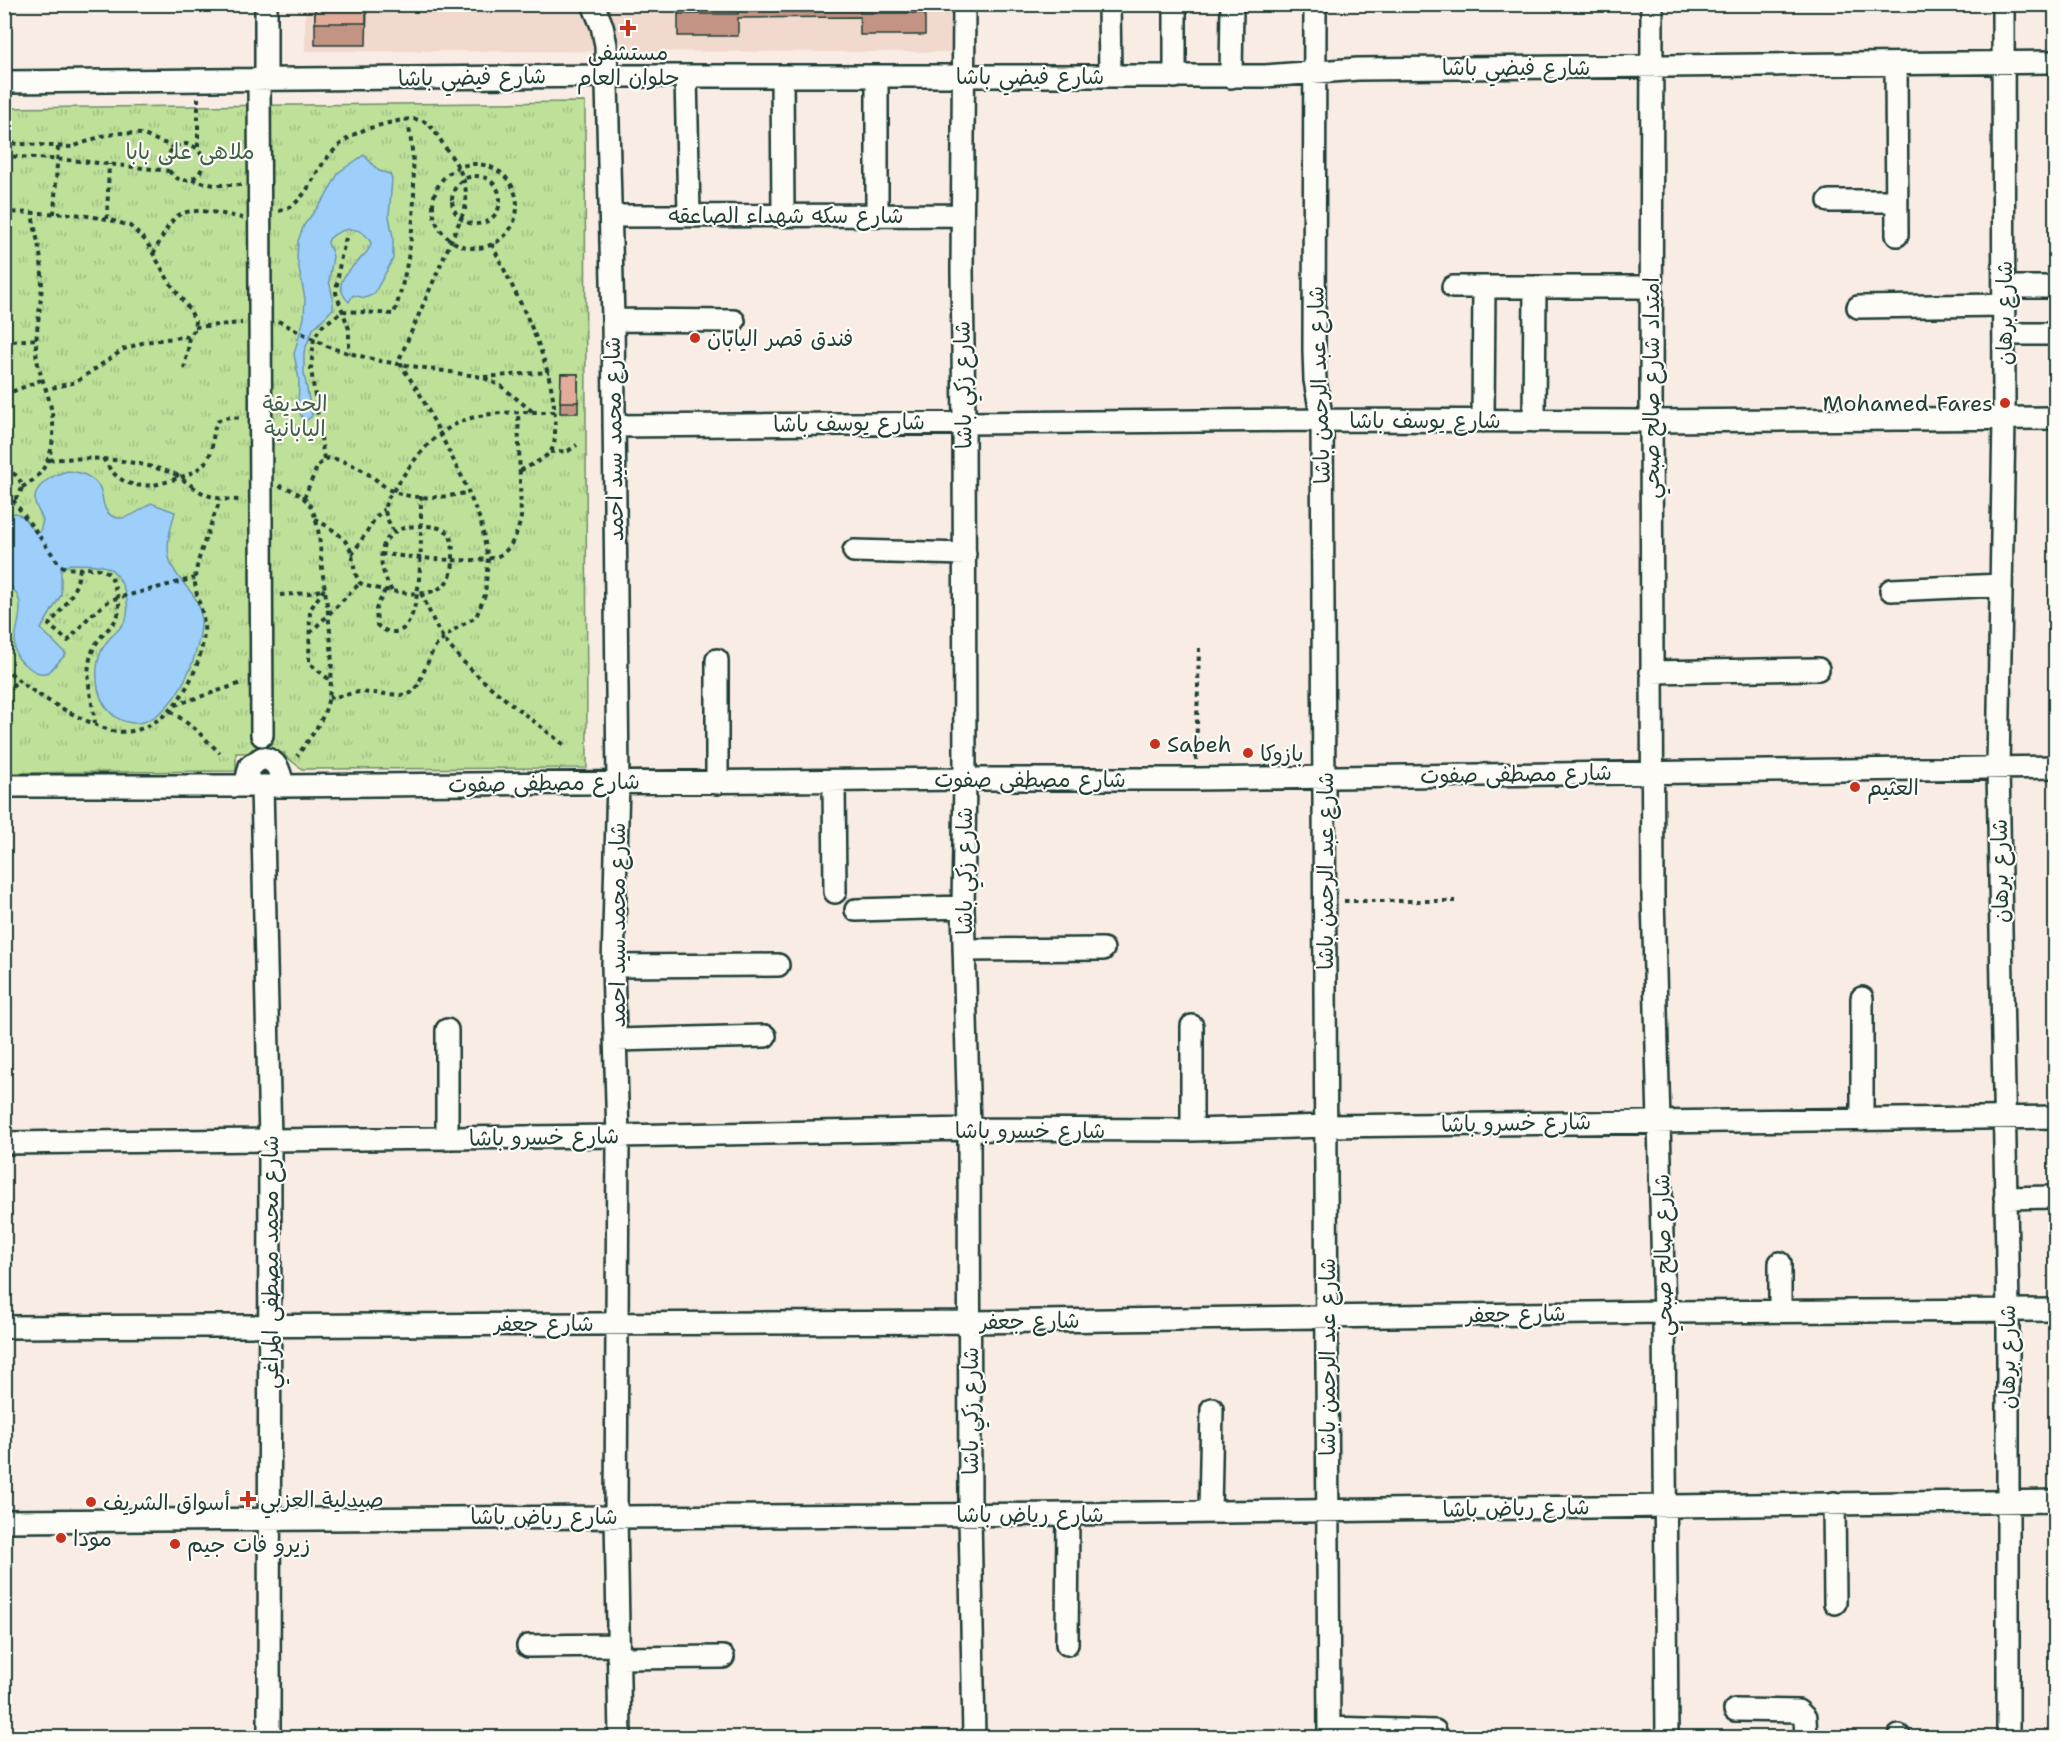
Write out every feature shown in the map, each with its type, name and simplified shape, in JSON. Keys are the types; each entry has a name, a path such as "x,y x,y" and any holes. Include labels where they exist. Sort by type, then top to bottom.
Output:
{"street":[{"path":"253,786 250,766 261,747 261,490 270,322 260,218 266,4"},
{"name":"شارع محمد سيد احمد","path":"592,4 602,26 606,45 613,320 618,782 613,966 618,1136 616,1515 620,1737"},
{"name":"شارع زكي باشا","path":"964,4 962,215 965,779 963,907 969,1129 970,1514 974,1737"},
{"path":"1108,4 1110,76"},
{"path":"1175,4 1175,77"},
{"path":"1231,77 1232,4"},
{"name":"شارع عبد الرحمن باشا","path":"1315,4 1314,360 1322,420 1329,1732"},
{"name":"امتداد شارع صالح صبحي","path":"1652,4 1651,672 1654,772"},
{"name":"شارع برهان","path":"2002,4 2004,419 1998,768 2008,1310 2008,1737"},
{"name":"شارع فيضي باشا","path":"4,82 607,76 1231,77 1358,69 2055,62"},
{"path":"1896,64 1897,235"},
{"path":"686,76 689,215"},
{"path":"782,76 783,215"},
{"path":"877,76 877,215"},
{"path":"1829,201 1897,201"},
{"name":"شارع سكه شهداء الصاعقه","path":"611,216 962,215"},
{"path":"1858,307 2004,296 2055,286"},
{"path":"1453,287 1651,287"},
{"path":"1483,421 1484,287"},
{"path":"1534,421 1535,287"},
{"path":"613,320 734,321"},
{"path":"2004,334 2055,334"},
{"name":"شارع يوسف باشا","path":"614,426 1322,420 1651,421 2055,418"},
{"path":"854,551 964,554"},
{"path":"1891,590 2001,585"},
{"path":"717,660 717,783"},
{"path":"1651,672 1818,669"},
{"path":"261,747 270,760 277,765 283,786"},
{"name":"شارع مصطفى صفوت","path":"4,786 1196,779 2055,768"},
{"name":"شارع صالح صبحي","path":"1654,772 1653,896 1664,1311 1667,1737"},
{"path":"834,782 835,892"},
{"name":"شارع محمد مصطفى المراغي","path":"253,786 270,1141 269,1737"},
{"path":"856,910 963,907"},
{"path":"964,950 1103,949"},
{"path":"613,966 778,964"},
{"path":"1862,998 1862,1120"},
{"path":"1192,1026 1192,1130"},
{"path":"447,1030 447,1139"},
{"path":"616,1040 765,1036"},
{"name":"شارع خسرو باشا","path":"4,1143 447,1139 969,1129 1192,1130 1326,1126 2055,1117"},
{"path":"2005,1198 2055,1197"},
{"path":"1780,1263 1780,1311"},
{"name":"شارع جعفر","path":"4,1327 970,1322 1664,1311 2055,1310"},
{"path":"1210,1512 1212,1409"},
{"name":"شارع رياض باشا","path":"4,1521 616,1515 1068,1514 2055,1501"},
{"path":"1834,1503 1834,1604"},
{"path":"1067,1644 1068,1514"},
{"path":"528,1646 723,1658"},
{"path":"1735,1710 1798,1711 1805,1718 1806,1737"},
{"path":"1329,1732 1436,1731"}],"path":[{"path":"191,180 197,177 204,165 204,159 198,148 198,106"},
{"path":"153,255 174,218 182,212 192,210 260,218 296,203 324,162 344,141 366,128 410,118 425,121 459,167 464,179 467,199 461,218 402,353 400,363 418,392 469,492 481,522 488,559 485,595 476,617 443,638 430,654 418,685 411,693 401,695 359,692 329,698"},
{"path":"324,459 311,369 312,338 322,326 343,311 394,314 407,269 413,222 414,174 409,127"},
{"path":"4,142 58,147 80,146 102,136 121,133 141,134 174,147"},
{"path":"169,171 167,158 174,147 186,143 198,148"},
{"path":"54,214 58,147"},
{"path":"4,156 58,159 169,171 179,179 214,185 260,185"},
{"path":"107,219 110,164"},
{"path":"471,164 484,165 496,170 506,178 513,189 516,201 513,220 503,236 492,244 470,247 459,244 440,230 435,219 433,206 440,183 448,173 459,167 471,164"},
{"path":"476,176 489,179 497,189 500,202 495,214 485,222 473,223 461,218 454,209 453,198 456,187 464,179 476,176"},
{"path":"4,212 74,214 107,219 130,226 140,233 170,283 194,316 195,327 188,336 145,342 124,349 76,382 44,390"},
{"path":"22,487 38,477 48,460 53,424 38,364 36,339 42,275 32,214"},
{"path":"346,238 336,288 337,298 349,329 349,353"},
{"path":"492,244 549,372 555,412 554,441 549,452"},
{"path":"195,327 270,322 331,348 380,361 482,377 549,372"},
{"path":"184,369 189,344 188,336"},
{"path":"4,344 36,339"},
{"path":"482,377 501,386 533,412"},
{"path":"4,396 41,380"},
{"path":"352,555 418,455 439,435 457,423 470,418 518,412 555,412"},
{"path":"381,554 488,559 506,550 519,527 518,412"},
{"path":"103,458 109,468 126,482 146,487 156,486 198,469 212,450 216,424 219,420 229,417"},
{"path":"520,471 549,452 568,451 577,445"},
{"path":"48,460 103,458 130,461 175,474 200,492 220,500 284,487 304,498 315,519 328,616 331,681 329,698 319,724 297,756"},
{"path":"304,498 318,465 324,459 337,460 363,471 393,491 408,495 446,497 469,492"},
{"path":"4,471 12,472 17,476 22,487 21,492 13,500 4,501"},
{"path":"385,590 376,609 375,620 380,628 394,632 404,630 411,622 419,594 421,496"},
{"path":"13,500 60,565 67,569 96,569 108,573 118,596 121,608 118,618 97,640 90,659 89,681 95,723"},
{"path":"4,666 19,681 46,699 112,731 122,733 135,731 171,711 194,670 204,632 204,617 197,595 195,578 220,500"},
{"path":"384,509 394,532"},
{"path":"315,519 340,536 352,555 360,583"},
{"path":"360,583 385,590 392,591 419,594 435,590 446,584 452,574 453,559 449,533 440,528 420,526 406,526 394,532 384,545 381,554 381,567 392,591"},
{"path":"80,568 72,596 49,625 68,641 90,616 118,596 195,578"},
{"path":"309,634 360,583"},
{"path":"261,594 293,595 325,589"},
{"path":"325,589 310,610 309,663 331,681"},
{"path":"419,594 443,638 460,657 564,745"},
{"path":"1196,779 1199,648"},
{"path":"175,706 261,677"},
{"path":"4,691 19,681"},
{"path":"171,711 195,729 220,753"},
{"path":"1325,901 1455,901"}],"shaded area":[{"name":"مستشفى حلوان العام","path":"305,5 951,5 951,52 305,51"}],"green space":[{"name":"الحديقة اليابانية","path":"585,102 587,768 302,769 285,756 285,753 272,753 271,749 252,749 251,753 236,753 236,771 5,773 4,108"}],"water":[{"path":"364,155 379,171 390,174 392,179 389,216 393,237 393,259 374,294 365,298 353,295 349,302 342,293 341,284 349,270 368,250 371,243 363,233 352,229 340,232 329,239 328,243 333,256 329,281 333,309 313,329 304,352 304,373 312,416 306,421 303,420 298,408 299,380 294,354 304,318 305,299 297,258 298,241 304,225 326,196 339,172"},
{"path":"68,471 94,480 100,488 106,510 116,518 128,516 151,503 175,512 169,536 170,561 177,575 197,601 201,616 200,630 192,663 175,696 152,718 138,723 122,721 114,716 104,704 98,690 99,657 106,643 124,623 127,613 124,589 112,570 97,565 70,564 61,570 61,595 41,629 66,654 49,672 40,673 33,670 20,661 16,654 15,639 20,604 18,596 7,580 4,569 5,520 10,514 16,513 23,517 36,533 40,532 43,520 35,502 37,490 46,481"}],"building":[{"path":"315,4 366,4 366,23 315,23"},
{"path":"678,4 738,4 738,14 678,14"},
{"path":"860,4 925,4 925,13 860,13"},
{"path":"561,374 578,374 578,402 560,402"}],"place":[{"name":"مستشفى حلوان العام","path":"628,28"},
{"name":"فندق قصر اليابان","path":"695,338"},
{"name":"Mohamed Fares","path":"2005,403"},
{"name":"Sabeh","path":"1155,744"},
{"name":"بازوكا","path":"1248,753"},
{"name":"العثيم","path":"1855,787"},
{"name":"صيدلية العزبي","path":"248,1499"},
{"name":"أسواق الشريف","path":"91,1502"},
{"name":"مودا","path":"61,1538"},
{"name":"زيرو فات جيم","path":"175,1544"}],"park label":[{"name":"ملاهى على بابا","path":"190,151"}]}
